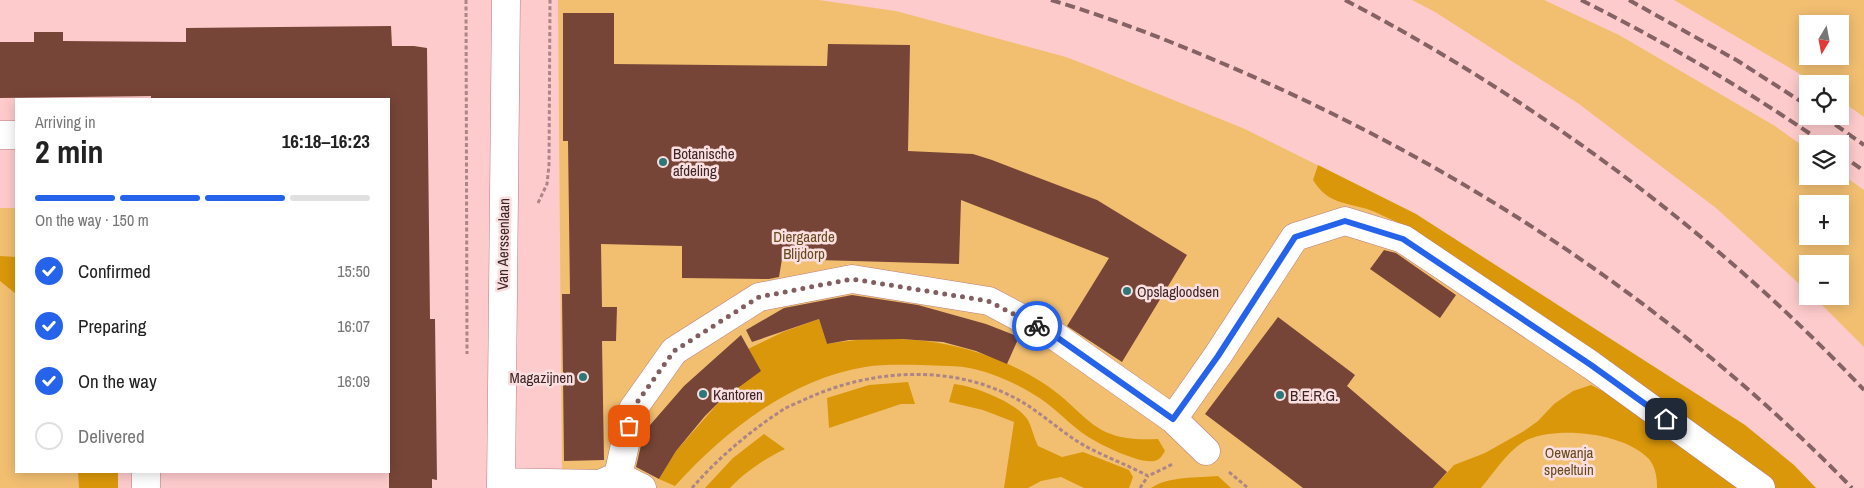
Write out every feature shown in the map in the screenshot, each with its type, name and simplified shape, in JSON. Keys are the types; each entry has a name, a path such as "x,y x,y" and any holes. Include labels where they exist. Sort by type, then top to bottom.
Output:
{"street":[{"name":"Van Aerssenlaan","path":"501,485 506,0"},
{"path":"0,135 15,135"},
{"path":"1173,419 1218,356 1295,237 1345,221 1403,239 1591,365 1761,488"},
{"path":"618,476 633,408 674,351 759,297 852,279 988,301 1055,336 1173,419 1206,451"},
{"path":"146,473 146,488"},
{"path":"501,485 600,484 618,476"},
{"path":"618,476 642,488"}],"path":[{"path":"466,0 467,358"},
{"path":"536,207 548,184 550,0"},
{"path":"692,488 727,451 785,409 820,393 858,380 929,374 971,381 1011,396 1079,442 1148,476"},
{"path":"1140,488 1148,476 1206,451 1248,488"}],"green space":[{"name":"Diergaarde Blijdorp","path":"558,0 819,0 896,11 1066,57 1097,69 1245,129 1416,214 1784,488 562,488"},
{"path":"1412,0 1544,0 1619,35 1775,126 1799,143 1799,185 1849,185 1849,179 1864,190 1864,347 1822,305 1849,305 1849,255 1799,255 1799,284 1716,208 1579,104 1435,12"},
{"path":"1674,0 1864,0 1864,117 1849,106 1849,75 1802,75"},
{"path":"0,208 15,208 15,473 79,473 79,488 0,488"}],"shaded area":[{"path":"1318,165 1416,214 1745,425 1794,465 1816,488 1772,488 1397,222 1371,210 1336,200 1324,193 1313,180"},
{"path":"0,256 15,257 15,293 0,281"},
{"path":"819,319 827,344 854,340 910,339 964,348 990,357 1015,367 1040,381 1103,431 1135,439 1158,439 1165,451 1159,459 1154,461 1127,456 1081,432 1046,402 1033,394 1005,379 982,371 955,366 879,365 837,373 785,396 760,411 715,446 675,486 659,479 676,451 720,401 748,349 783,332"},
{"path":"908,382 915,404 901,404 829,428 827,398 869,385"},
{"path":"954,384 994,396 1014,407 1028,420 1038,446 1062,457 1083,452 1129,470 1133,477 1129,488 1084,488 1061,477 1041,481 1028,488 1004,488 1014,422 983,410 949,402"},
{"path":"1591,385 1610,395 1742,488 1657,488 1653,466 1649,459 1638,450 1624,443 1592,434 1557,433 1529,439 1515,448 1481,488 1433,488 1454,465 1485,453 1524,431 1538,421 1554,404 1573,391"},
{"path":"764,434 785,449 756,466 730,488 705,488 733,458"},
{"path":"78,473 118,473 118,488 79,488"},
{"path":"1218,476 1231,488 1151,488 1175,479"}],"building":[{"path":"563,13 614,13 614,64 827,66 828,44 910,45 908,151 973,154 992,160 1097,200 1187,255 1122,362 1067,326 1109,258 961,200 959,264 782,259 779,277 769,279 682,278 682,246 601,244 602,307 617,307 616,341 602,341 604,460 564,461 562,294 570,294 568,141 563,141"},
{"path":"391,26 392,46 427,48 430,319 435,319 437,480 432,479 432,488 389,488 390,98 151,98 151,96 0,98 0,42 34,42 34,32 63,32 63,41 186,42 186,28"},
{"path":"1384,250 1396,253 1456,295 1440,318 1370,269"},
{"path":"852,295 918,305 986,324 1019,337 1007,364 976,351 943,342 902,339 849,340 827,344 819,319 752,342 746,330 784,308"},
{"path":"1278,317 1355,375 1347,386 1447,472 1433,488 1303,488 1205,414"},
{"path":"741,335 761,371 720,401 705,416 676,451 659,479 636,467 644,432 684,386"}],"railway":[{"path":"1051,0 1150,34 1247,74 1331,113 1413,156 1492,202 1570,252 1645,305 1717,363 1786,423 1852,488"},
{"path":"1345,0 1416,39 1486,81 1554,126 1621,174 1685,224 1747,277 1807,332 1864,390"},
{"path":"1581,0 1705,68 1811,135"},
{"path":"1629,0 1738,61 1799,100"},
{"path":"1836,125 1864,145"},
{"path":"1849,160 1864,171"}],"way so far":[{"path":"629,426 633,408 674,351 759,297 852,279 988,301 1037,326"}],"place":[{"name":"Botanische afdeling","path":"663,162"},
{"name":"Opslagloodsen","path":"1127,291"},
{"name":"Magazijnen","path":"583,377"},
{"name":"Kantoren","path":"703,394"},
{"name":"B.E.R.G.","path":"1280,395"}],"route":[{"path":"1037,326 1055,336 1173,419 1218,356 1295,237 1345,221 1403,239 1591,365 1666,419"}],"park label":[{"name":"Oewanja speeltuin","path":"1569,460"}]}
